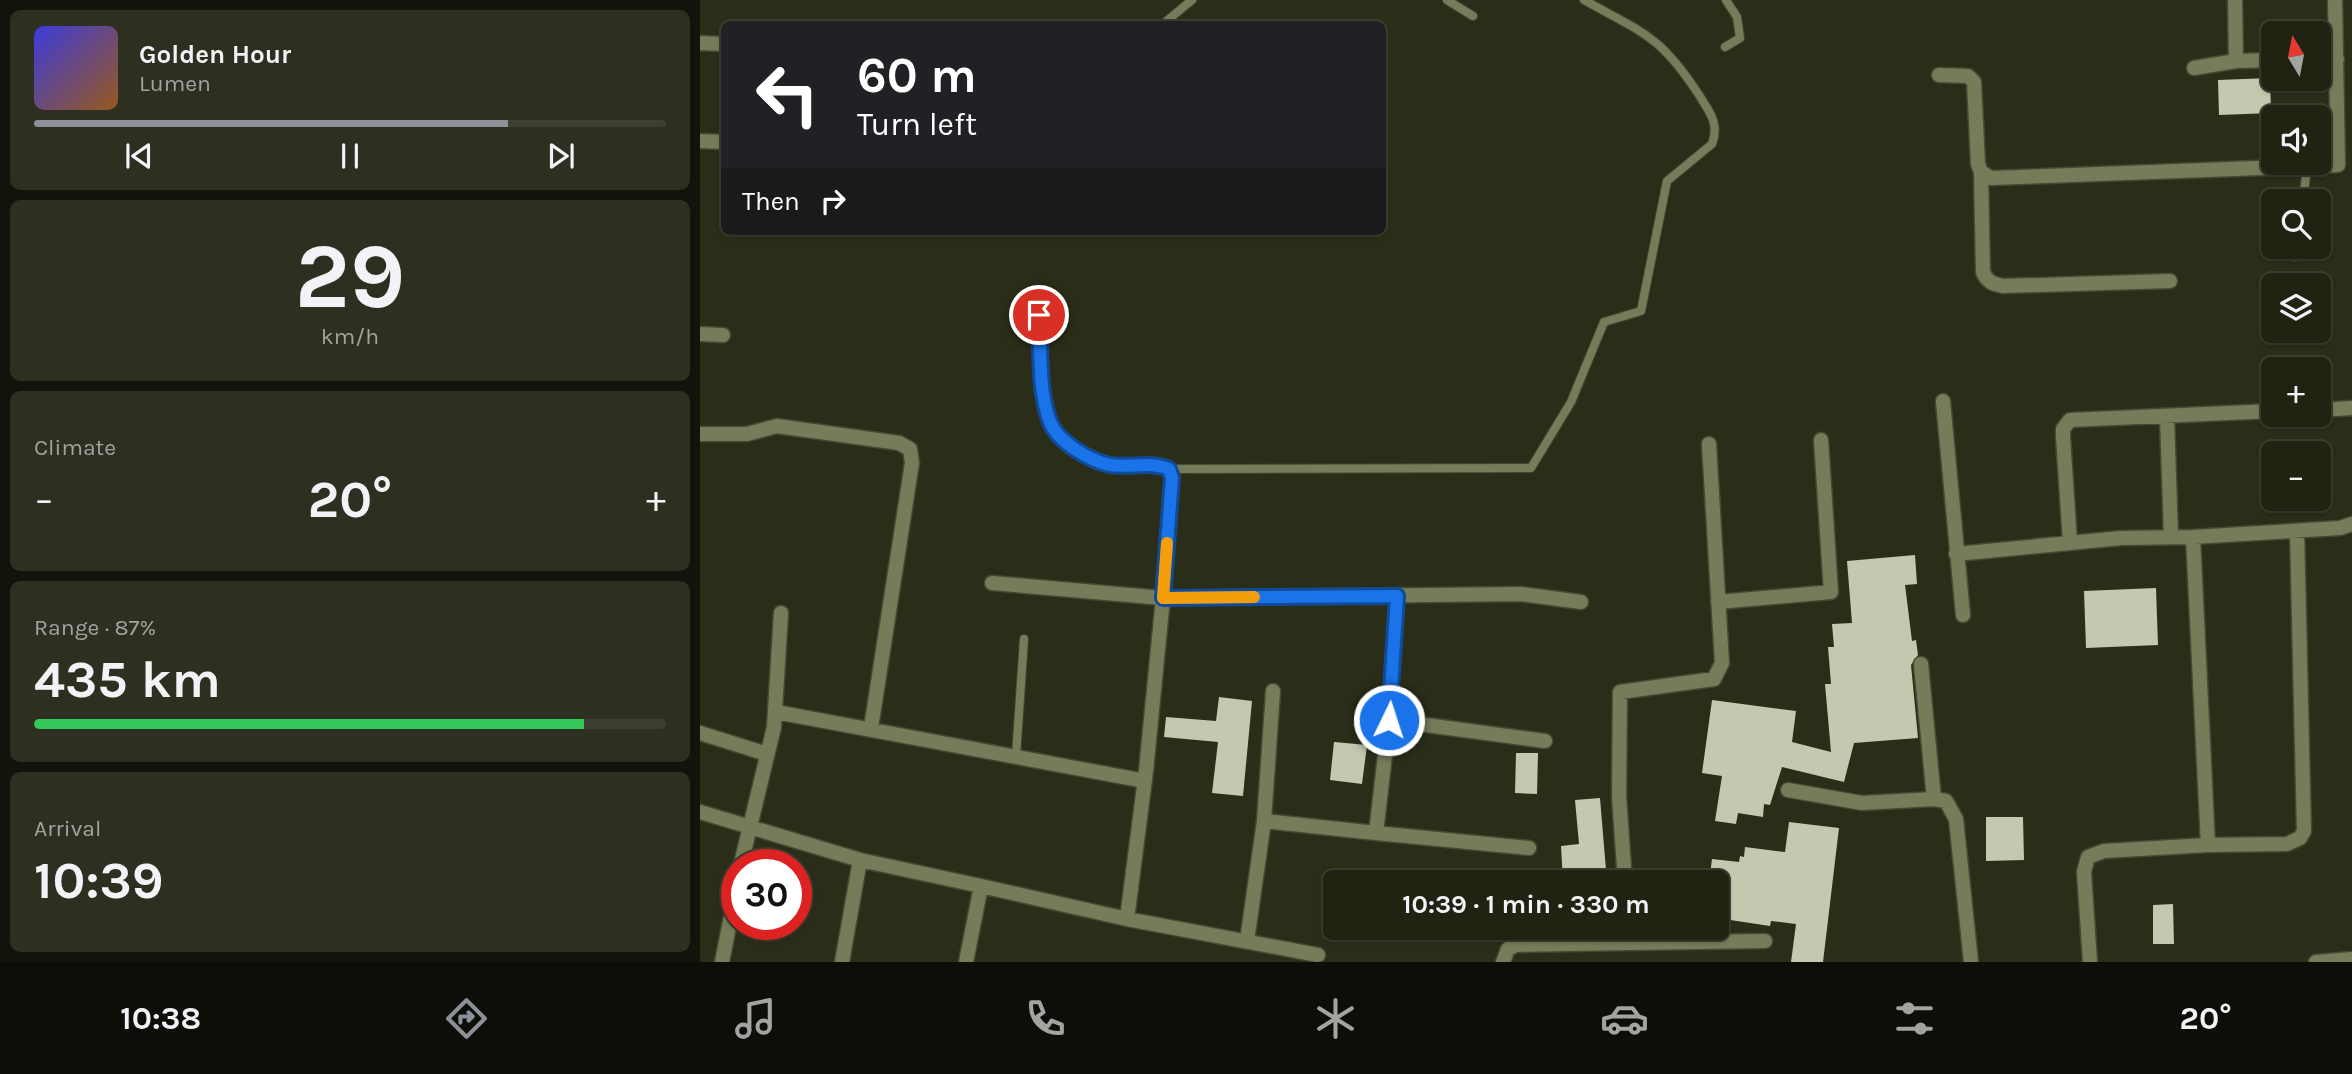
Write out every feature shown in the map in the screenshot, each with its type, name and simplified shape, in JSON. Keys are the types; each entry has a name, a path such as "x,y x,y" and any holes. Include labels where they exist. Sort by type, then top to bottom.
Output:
{"street":[{"path":"2235,0 2236,61"},
{"path":"2331,165 2338,165 2334,0"},
{"path":"700,43 721,44"},
{"path":"2331,59 2337,59"},
{"path":"2194,68 2236,61 2261,60"},
{"path":"1939,75 1968,76 1974,82 1981,172 1983,272 1986,280 2003,286 2170,281"},
{"path":"700,141 721,142"},
{"path":"1981,172 2002,180 2261,169"},
{"path":"700,334 723,335"},
{"path":"1943,401 1963,615"},
{"path":"2331,409 2352,408"},
{"path":"2070,542 2063,437 2066,424 2076,419 2261,412"},
{"path":"2167,416 2171,537"},
{"path":"700,434 747,435 787,427 899,443 910,449 912,463 871,728"},
{"path":"1718,602 1831,593 1821,440"},
{"path":"1624,870 1619,796 1620,692 1714,678 1722,663 1709,444"},
{"path":"1956,554 2070,542 2297,531 2346,527 2352,524"},
{"path":"2090,962 2084,872 2084,863 2088,858 2104,851 2287,844 2300,838 2304,831 2297,531"},
{"path":"2193,537 2208,845"},
{"path":"992,583 1163,598 1521,594 1581,602"},
{"path":"1376,833 1389,720 1397,596"},
{"path":"1127,919 1145,781 1163,598"},
{"path":"744,849 776,712 780,613"},
{"path":"1921,664 1934,799"},
{"path":"1247,941 1264,821 1273,691"},
{"path":"776,712 1145,781"},
{"path":"1389,720 1545,741"},
{"path":"700,733 767,754"},
{"path":"1788,790 1861,803 1934,799 1945,802 1956,819 1970,962"},
{"path":"700,812 860,860 1127,919 1318,955"},
{"path":"1264,821 1529,848"},
{"path":"842,962 860,860"},
{"path":"966,962 982,886"},
{"path":"722,962 726,940"},
{"path":"1503,962 1508,949 1516,945 1765,941"},
{"path":"2316,962 2352,959"}],"lane":[{"path":"1167,21 1192,0"},
{"path":"1447,0 1473,16"},
{"path":"1039,315 1046,408 1051,425 1063,440 1088,457 1111,465 1159,464 1169,469 1531,468 1571,402 1604,322 1642,311 1667,181 1712,144 1715,136 1713,118 1677,61 1637,27 1584,0"},
{"path":"1725,47 1740,38 1741,29 1726,0"},
{"path":"1163,598 1172,478 1169,469"},
{"path":"1016,756 1024,639"}],"building":[{"path":"2261,78 2261,91 2270,91 2271,105 2261,105 2261,113 2219,115 2218,80"},
{"path":"1915,555 1917,584 1905,585 1912,641 1916,640 1918,655 1911,665 1918,738 1854,743 1844,782 1782,767 1770,805 1764,804 1763,817 1738,813 1736,824 1715,821 1722,776 1702,773 1712,700 1796,711 1792,742 1831,752 1825,684 1831,684 1828,647 1834,647 1832,624 1852,623 1847,561"},
{"path":"2156,588 2158,645 2086,648 2084,591"},
{"path":"1219,697 1252,701 1243,796 1212,793 1218,742 1164,737 1166,717 1216,721"},
{"path":"1334,742 1367,745 1362,784 1330,780"},
{"path":"1516,753 1538,753 1537,794 1515,793"},
{"path":"1600,798 1606,870 1562,870 1561,846 1579,844 1575,800"},
{"path":"1986,817 2023,817 2024,860 1986,861"},
{"path":"1789,822 1839,828 1823,962 1791,962 1796,924 1771,921 1770,926 1729,920 1729,870 1711,870 1712,859 1739,862 1740,856 1744,857 1745,847 1785,852"},
{"path":"2173,904 2174,944 2153,944 2153,905"}],"slow traffic":[{"path":"1167,543 1163,598 1254,597"}],"route":[{"path":"1039,315 1046,408 1051,425 1063,440 1088,457 1111,465 1159,464 1169,469 1172,478 1163,598 1397,596 1389,720"}]}
